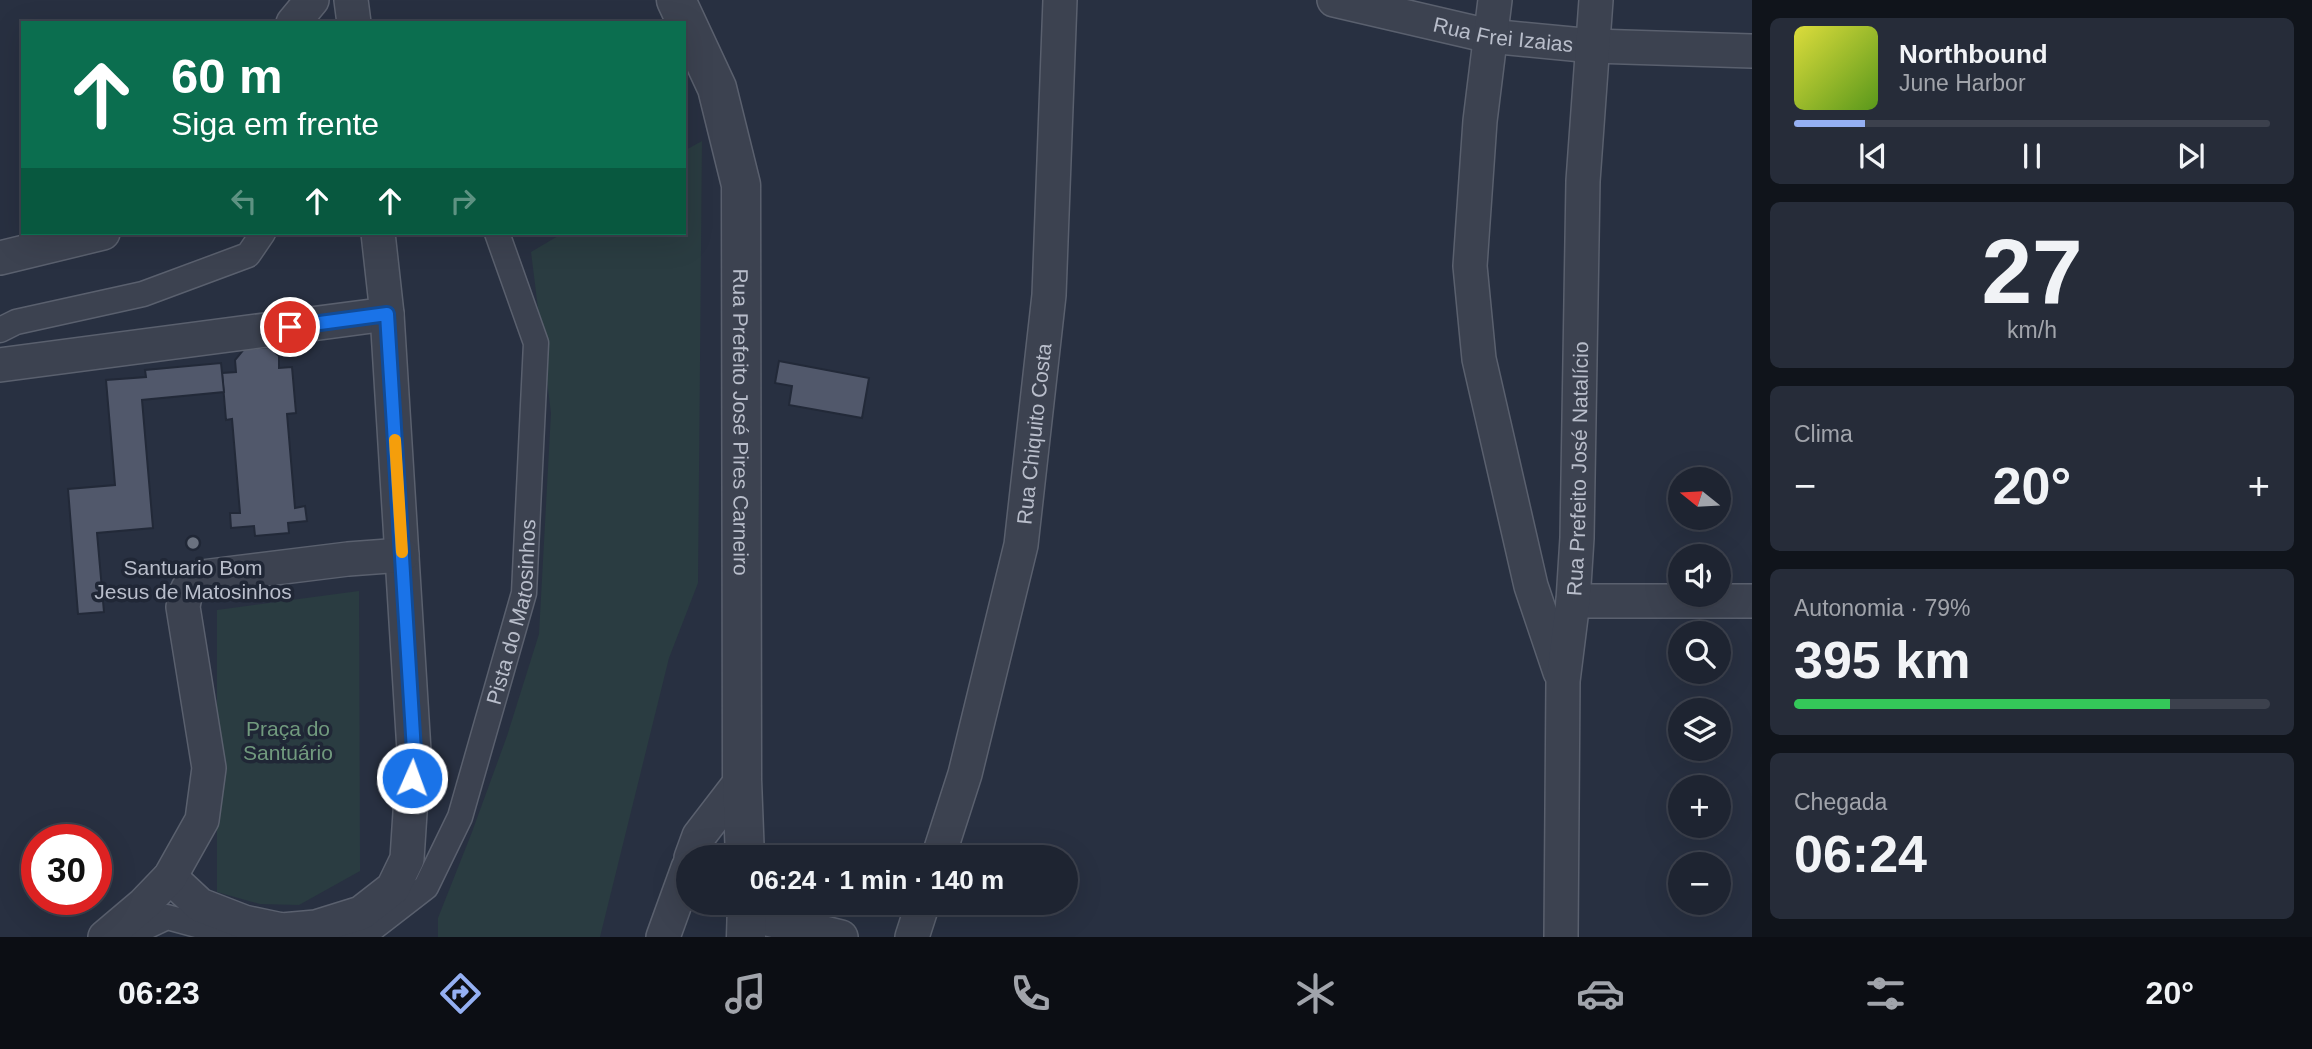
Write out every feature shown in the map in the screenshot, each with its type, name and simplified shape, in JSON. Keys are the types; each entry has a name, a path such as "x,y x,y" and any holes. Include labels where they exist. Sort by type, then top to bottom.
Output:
{"street":[{"path":"295,21 313,0"},
{"path":"351,0 354,21"},
{"name":"Rua Prefeito José Pires Carneiro","path":"676,0 686,21"},
{"name":"Rua Chiquito Costa","path":"942,845 965,774 1021,545 1049,295 1060,0"},
{"name":"Rua Frei Izaias","path":"1334,0 1489,36 1593,46 1752,51"},
{"path":"1496,0 1489,36 1480,121 1470,266 1479,359 1531,586 1563,681"},
{"name":"Rua Prefeito José Natalício","path":"1561,937 1563,681 1573,601 1577,538 1583,181 1596,0"},
{"name":"Rua Prefeito José Pires Carneiro","path":"686,22 717,89 741,185 742,780 744,845"},
{"path":"0,258 95,235"},
{"path":"0,330 16,322 143,294 248,255 262,235"},
{"path":"170,877 200,905 244,922 282,930 326,934 361,913 393,888 407,859 414,751 387,314 378,235"},
{"name":"Pista do Matosinhos","path":"326,934 368,932 426,887 460,817 524,593 536,343 498,235"},
{"path":"0,365 387,314"},
{"path":"105,937 144,904 170,877 202,820 209,768 183,607 185,593 193,580 348,558 402,555"},
{"path":"1573,601 1752,601"},
{"path":"696,845 699,836 742,780"},
{"path":"663,937 676,901"},
{"path":"912,937 919,915"},
{"path":"125,937 167,916 242,937"},
{"path":"747,918 841,937"}],"green space":[{"path":"702,141 698,583 669,658 600,937 438,937 438,918 507,736 539,634 551,413 531,252 560,235 686,235 686,150"},
{"name":"Praça do Santuário","path":"359,591 360,871 299,905 260,904 217,892 217,610"}],"building":[{"path":"269,347 279,356 279,368 292,367 296,413 287,414 295,508 305,506 307,521 288,523 289,533 255,536 254,526 231,528 230,513 240,513 232,419 226,420 222,373 236,372 235,360 244,349"},
{"path":"779,361 869,378 862,418 789,405 792,386 775,383"},
{"path":"221,363 224,392 142,400 153,528 97,533 104,612 78,614 68,489 115,485 106,380 146,377 145,370"}],"slow traffic":[{"path":"395,440 402,552"}],"place":[{"name":"Santuario Bom Jesus de Matosinhos","path":"193,543"}],"route":[{"path":"290,327 387,314 414,751 412,778"}]}
